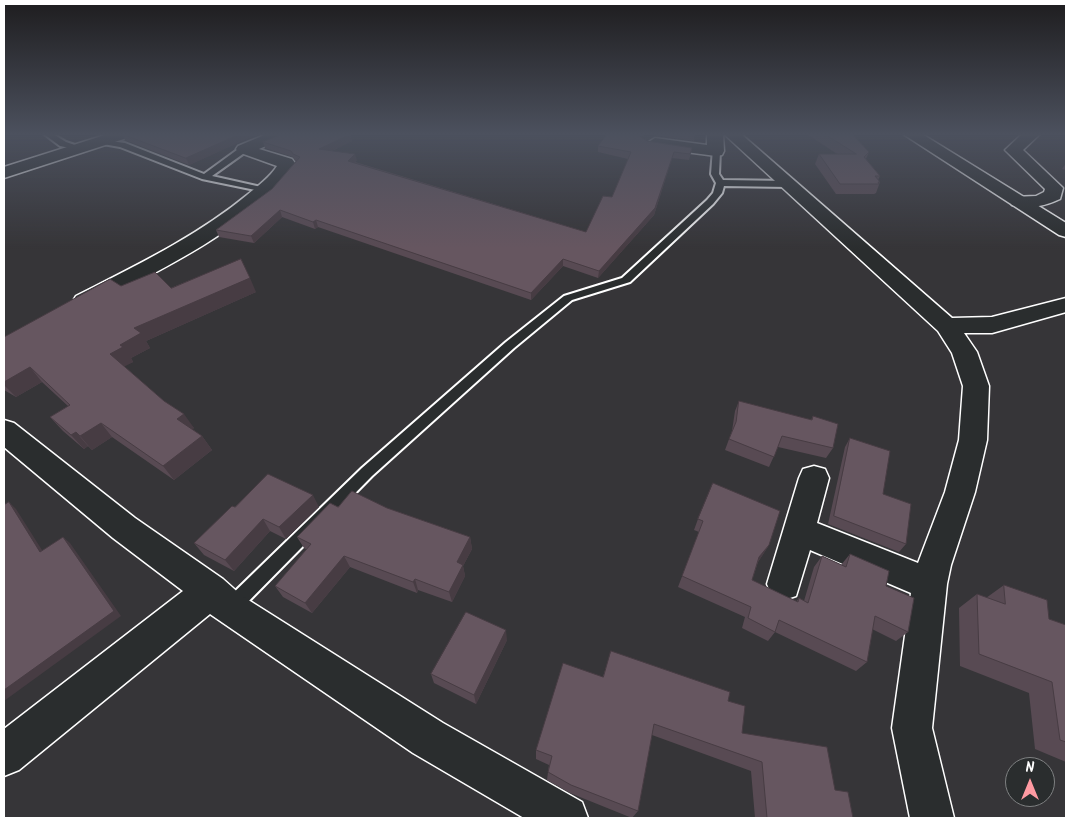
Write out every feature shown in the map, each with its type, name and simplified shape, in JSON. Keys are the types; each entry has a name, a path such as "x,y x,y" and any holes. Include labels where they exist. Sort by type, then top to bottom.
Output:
{"street":[{"path":"68,309 181,248 236,212 265,189 282,172"},
{"path":"775,172 946,326 964,352 976,386 973,440 960,492 934,565 930,584 912,728 932,818"},
{"path":"973,172 1066,231"},
{"path":"1019,201 1039,202 1053,195 1054,188 1037,172"},
{"path":"946,326 992,325 1066,305"},
{"path":"4,431 124,528 220,600 428,738 566,818"},
{"path":"784,584 814,478"},
{"path":"799,530 930,584"},
{"path":"4,755 220,600"}],"lane":[{"path":"195,172 265,189"},
{"path":"205,176 210,172"},
{"path":"220,600 510,345 568,298 626,280 710,202 717,193 720,183 715,172"},
{"path":"720,183 788,184"}],"building":[{"path":"287,172 386,172 586,232 603,196 612,197 622,172 667,172 655,208 599,271 563,259 531,293 316,220 313,222 280,210 251,236 216,230 272,189"},
{"path":"832,172 877,172 880,176 875,176 880,182 878,182 879,184 840,184"},
{"path":"241,259 250,278 134,328 141,333 120,345 123,347 110,354 164,401 184,414 177,419 202,436 163,466 101,423 80,436 76,432 71,435 50,417 70,405 30,367 4,382 4,337 110,279 121,286 155,272 171,288"},
{"path":"739,401 812,420 813,416 838,424 833,448 782,436 774,457 729,439 736,422"},
{"path":"850,438 890,451 883,494 911,504 906,544 834,516"},
{"path":"268,474 313,495 279,527 263,519 225,560 194,543 232,506 235,507"},
{"path":"713,483 780,511 769,545 759,557 752,580 798,602 799,598 808,603 822,556 846,567 850,554 889,571 886,586 914,598 908,632 875,616 867,662 779,620 775,632 748,618 751,607 682,576 703,521 698,519"},
{"path":"352,491 387,508 470,537 457,562 463,565 449,592 415,579 413,582 344,556 305,603 275,586 311,544 297,537 330,503 338,507"},
{"path":"9,502 40,552 63,537 114,611 4,690 4,505"},
{"path":"1004,585 1047,600 1049,619 1066,625 1066,742 1060,740 1052,682 979,654 977,594 1005,604"},
{"path":"466,612 506,630 474,695 431,674"},
{"path":"611,651 730,692 728,701 745,706 742,733 827,747 835,790 848,792 853,818 767,818 762,762 654,724 638,811 571,785 548,772 552,756 536,750 563,663 603,677"}]}
